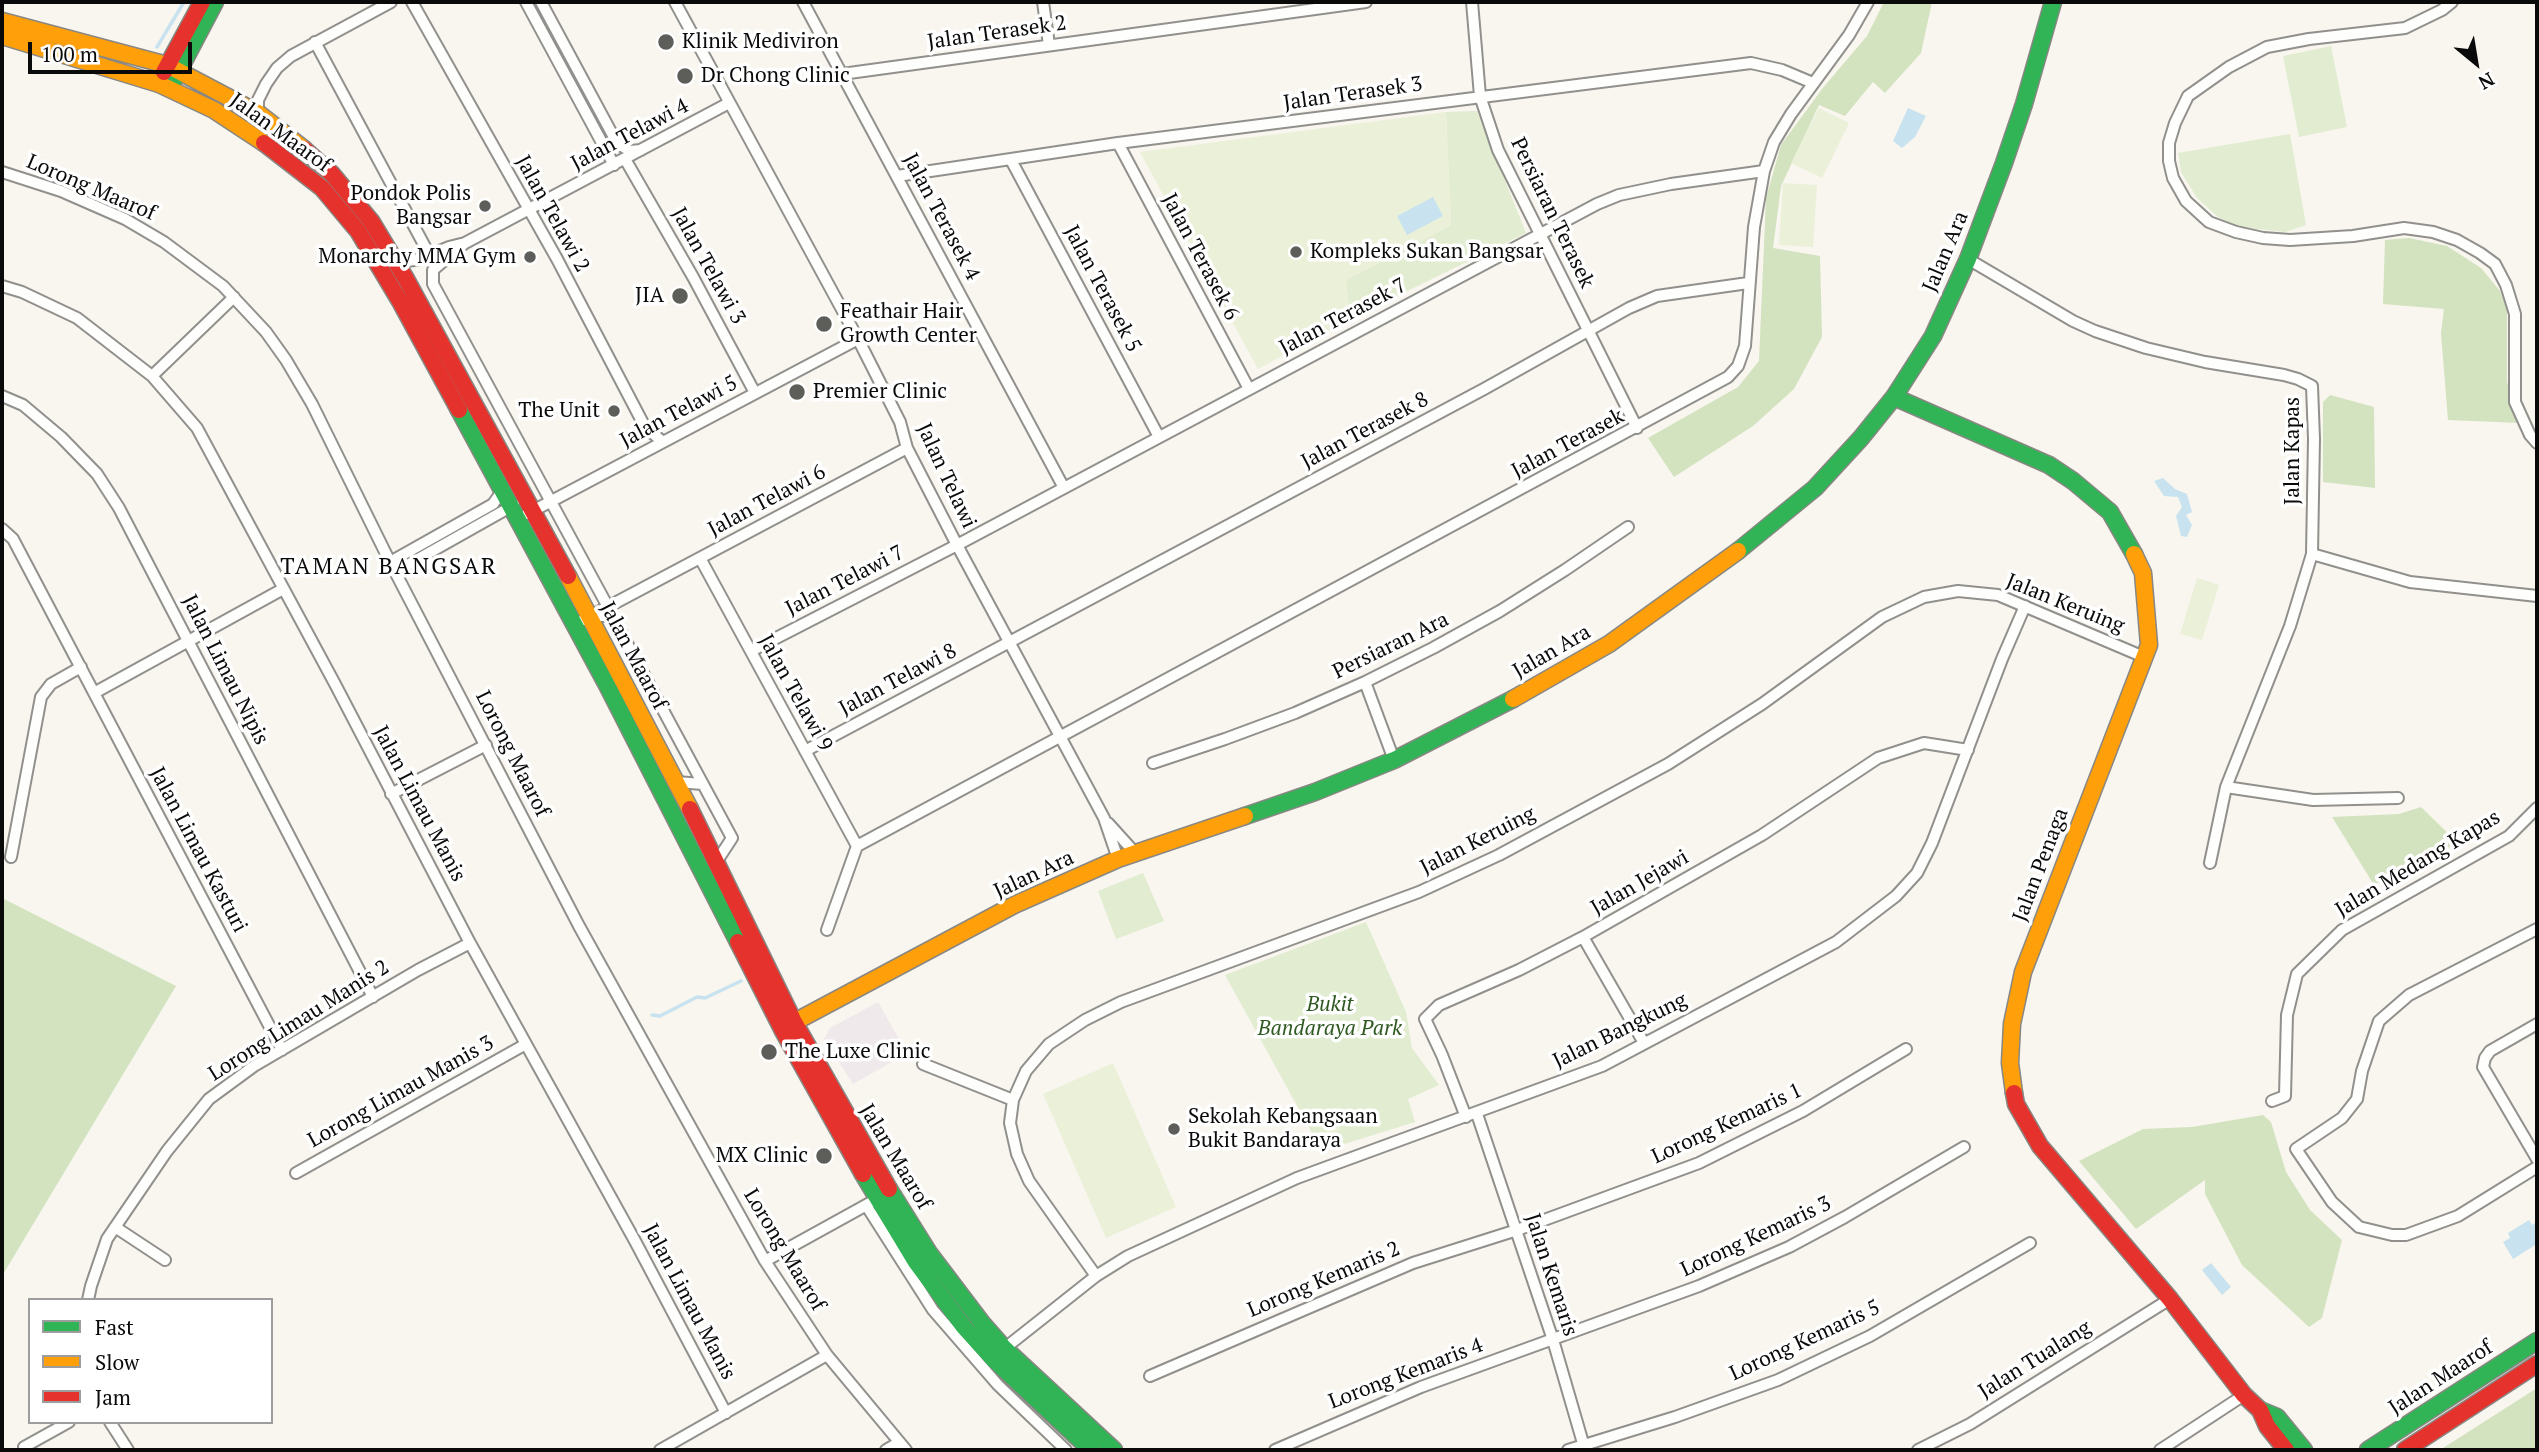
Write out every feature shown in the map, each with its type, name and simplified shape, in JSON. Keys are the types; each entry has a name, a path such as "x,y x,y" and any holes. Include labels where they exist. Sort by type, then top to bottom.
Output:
{"main road":[{"path":"164,86 202,2"},
{"path":"172,68 215,2"},
{"name":"Jalan Ara","path":"788,1025 1014,905 1118,859 1315,792 1394,760 1523,694 1609,643 1703,578 1815,488 1894,397 1933,336 1968,259 2024,104 2053,2"},
{"name":"Jalan Maarof","path":"2,21 172,68 215,88 258,113 291,138 332,174 371,221 418,300 522,509 582,621 676,782 717,860 788,1025"},
{"name":"Jalan Maarof","path":"2,36 164,86 230,119 322,188 358,231 389,281 503,490 522,509"},
{"name":"Jalan Penaga","path":"1894,397 2049,466 2073,481 2110,512 2127,539 2143,573 2149,645 2023,972 2012,1024 2010,1063 2016,1104 2040,1146 2170,1299 2244,1395 2260,1410 2277,1417 2305,1450"},
{"name":"Jalan Maarof","path":"582,621 643,753 878,1199 916,1262 964,1327 1114,1450"},
{"name":"Jalan Maarof","path":"2369,1450 2537,1341"},
{"name":"Jalan Maarof","path":"998,1353 1091,1450"},
{"name":"Jalan Maarof","path":"2405,1450 2537,1364"},
{"name":"Jalan Penaga","path":"2260,1410 2267,1426 2286,1450"}],"street":[{"path":"258,113 258,100 278,68 291,56 391,2"},
{"name":"Jalan Telawi 2","path":"412,2 556,259 645,427 663,442"},
{"path":"526,2 614,166"},
{"path":"541,2 617,143 631,151 644,150"},
{"name":"Jalan Telawi","path":"675,2 858,339 900,422 907,448 1104,818 1118,859"},
{"name":"Jalan Terasek 4","path":"803,2 1064,488"},
{"path":"1043,2 1049,45"},
{"name":"Jalan Terasek 2","path":"842,74 1366,2"},
{"name":"Persiaran Terasek","path":"1472,2 1480,96 1498,150 1637,428"},
{"name":"Jalan Terasek","path":"1060,736 1728,377 1738,366 1745,346 1754,227 1764,171 1774,142 1868,2"},
{"path":"2452,2 2442,10 2405,28 2309,39 2267,47 2230,67 2188,96 2169,143 2169,162 2173,178 2186,201 2210,222 2236,232 2290,240 2404,229 2433,232 2457,240 2495,264 2506,285 2515,314 2515,402 2530,435 2537,443"},
{"path":"316,42 430,256"},
{"name":"Jalan Terasek 3","path":"897,176 1118,143 1751,64 1782,70 1812,83"},
{"name":"Jalan Telawi 4","path":"394,258 414,261 465,243 729,103"},
{"name":"Jalan Terasek 6","path":"1118,143 1249,389"},
{"name":"Jalan Telawi 3","path":"625,159 755,393"},
{"name":"Jalan Terasek 5","path":"1011,160 1159,437"},
{"name":"Jalan Terasek 7","path":"957,545 1539,233 1619,195 1671,184 1764,171"},
{"name":"Lorong Maarof","path":"2,172 61,191 125,219 164,242 223,286 266,332 295,374 584,936 765,1261 827,1355 902,1447"},
{"path":"418,300 419,290 423,286 433,284 433,270 465,243"},
{"name":"Jalan Kapas","path":"1968,259 2073,321 2095,331 2146,348 2205,362 2284,375 2312,386 2312,554 2290,626 2226,787 2210,863"},
{"name":"Jalan Terasek 8","path":"1009,643 1629,308 1657,296 1748,283"},
{"name":"Jalan Maarof","path":"433,284 608,607"},
{"name":"Jalan Limau Manis","path":"2,286 22,292 77,318 152,376 197,428 470,943 726,1413"},
{"path":"152,376 234,297"},
{"name":"Jalan Telawi 5","path":"411,556 522,509 552,500 858,339"},
{"name":"Jalan Limau Nipis","path":"2,396 23,405 36,415 97,474 119,508 373,997"},
{"name":"Jalan Telawi 6","path":"582,621 907,448"},
{"path":"393,567 493,504 503,490"},
{"name":"Persiaran Ara","path":"1153,763 1236,735 1365,682 1500,611 1628,527"},
{"name":"Jalan Limau Kasturi","path":"2,529 13,538 282,1050"},
{"name":"Jalan Telawi 7","path":"751,651 957,545"},
{"path":"2312,554 2410,582 2537,596"},
{"name":"Jalan Telawi 9","path":"701,558 857,846"},
{"name":"Jalan Telawi 6","path":"615,621 615,612 635,598 644,587"},
{"path":"93,694 283,589"},
{"name":"Jalan Keruing","path":"1096,1276 1029,1181 1017,1154 1010,1123 1013,1100 1026,1071 1049,1044 1084,1020 1121,1002 1419,892 1499,855 1668,764 1762,704 1882,617 1924,597 1958,591 1998,595 2144,657"},
{"name":"Jalan Bangkung","path":"998,1353 1096,1276 1128,1256 1297,1178 1602,1066 1836,942 1896,896 1917,873 1932,843 2025,606"},
{"path":"582,621 608,616 615,621 732,838 717,860"},
{"name":"Jalan Telawi 8","path":"805,751 1009,643"},
{"path":"11,857 41,697 51,684 81,667"},
{"path":"1365,682 1394,760"},
{"path":"827,930 857,846 1060,736"},
{"name":"Jalan Jejawi","path":"1472,1115 1425,1019 1438,1005 1518,970 1583,937 1762,835 1878,758 1924,743 1968,750"},
{"path":"391,794 486,746"},
{"path":"676,782 703,784"},
{"path":"2226,787 2313,800 2398,798"},
{"name":"Jalan Medang Kapas","path":"2272,1101 2286,1096 2287,1015 2297,974 2342,930 2509,836 2537,808"},
{"name":"Jalan Telawi","path":"1104,818 1136,854"},
{"path":"2537,929 2409,995 2379,1021 2362,1071 2357,1099 2343,1118 2297,1149 2332,1202 2360,1227 2406,1236 2458,1216 2537,1167"},
{"path":"1583,937 1644,1043"},
{"name":"Lorong Limau Manis 2","path":"89,1298 107,1238 167,1151 209,1099 254,1066 470,943"},
{"path":"2537,1024 2490,1051 2483,1067 2537,1159"},
{"name":"Lorong Limau Manis 3","path":"296,1174 526,1044"},
{"name":"Lorong Kemaris 1","path":"1517,1230 1699,1163 1803,1111 1906,1049"},
{"path":"923,1065 1013,1100"},
{"name":"Jalan Kemaris","path":"1472,1115 1517,1230 1584,1448"},
{"name":"Lorong Kemaris 3","path":"1553,1340 1699,1286 1789,1247 1882,1197 1964,1147"},
{"path":"765,1261 878,1199"},
{"name":"Jalan Maarof","path":"878,1199 933,1310 998,1385 1066,1450"},
{"path":"115,1227 165,1260"},
{"name":"Lorong Kemaris 2","path":"1150,1376 1413,1263 1517,1230"},
{"name":"Lorong Kemaris 5","path":"1568,1450 1584,1448 1778,1380 1870,1336 2030,1243"},
{"name":"Jalan Tualang","path":"1917,1450 1970,1423 2170,1299"},
{"name":"Lorong Kemaris 4","path":"1275,1450 1421,1387 1553,1340"},
{"path":"660,1450 827,1355"},
{"path":"2160,1450 2244,1395"},
{"path":"24,1447 65,1424"},
{"path":"111,1424 128,1450"},
{"path":"886,1450 902,1447"}],"shaded area":[{"path":"878,1002 900,1041 895,1049 899,1058 853,1084 824,1039 830,1028"}],"green space":[{"path":"1884,2 1932,2 1921,53 1885,93 1873,82 1845,116 1819,105 1781,186 1773,248 1820,256 1822,337 1794,389 1753,426 1674,477 1648,438 1738,387 1759,361 1766,198 1781,145 1822,89 1867,36"},
{"path":"2331,46 2347,127 2299,137 2283,56"},
{"path":"1819,108 1849,123 1822,178 1791,163"},
{"path":"1477,111 1526,233 1350,319 1346,280 1451,225 1446,112"},
{"name":"Kompleks Sukan Bangsar","path":"1446,112 1451,225 1346,280 1350,319 1258,369 1140,152"},
{"path":"2290,134 2306,225 2285,232 2239,227 2218,217 2197,198 2181,172 2178,153"},
{"path":"1783,183 1817,185 1813,247 1779,245"},
{"path":"2409,238 2447,246 2481,268 2500,291 2507,309 2507,382 2521,423 2448,420 2441,333 2444,309 2383,304 2385,240"},
{"path":"2330,395 2374,407 2375,488 2323,482 2323,402"},
{"path":"2197,578 2219,585 2202,640 2180,634"},
{"path":"2421,807 2458,843 2374,885 2332,817 2399,814"},
{"path":"1143,873 1164,921 1116,939 1098,891"},
{"path":"2,898 176,986 2,1276"},
{"name":"Bukit Bandaraya Park","path":"1366,922 1406,1012 1412,1048 1439,1085 1408,1099 1415,1122 1322,1151 1225,975"},
{"path":"1113,1063 1176,1207 1106,1238 1043,1094"},
{"path":"1331,1109 1340,1130 1328,1136 1318,1114"},
{"path":"2263,1115 2271,1122 2286,1172 2310,1210 2342,1240 2322,1318 2309,1327 2242,1265 2205,1194 2205,1180 2136,1229 2079,1161 2143,1129 2192,1127"},
{"path":"2537,1388 2537,1450 2440,1450"}],"water":[{"path":"1908,108 1926,116 1915,137 1902,148 1893,141"},
{"path":"1433,197 1443,216 1407,235 1397,216"},
{"path":"2163,478 2175,489 2187,494 2192,512 2186,515 2192,525 2187,537 2181,536 2176,516 2182,507 2178,497 2164,496 2154,481"},
{"path":"2529,1220 2532,1225 2537,1222 2537,1244 2513,1259 2503,1242 2510,1238 2508,1233"},
{"path":"2211,1263 2231,1287 2222,1295 2202,1270"}],"waterway":[{"path":"157,47 184,2"},
{"path":"652,1015 660,1016 697,997 705,998 741,981"}],"traffic: fast":[{"path":"174,80 215,2"},
{"path":"1738,551 1815,488 1861,438 1894,397 1933,336 1968,259 2004,163 2053,2"},
{"path":"1894,397 2049,465 2110,512 2134,554"},
{"path":"459,410 608,687 738,942"},
{"path":"1245,816 1315,792 1394,760 1513,699"},
{"path":"863,1174 916,1262 964,1327 993,1359 1091,1450"},
{"path":"889,1189 929,1253 982,1323 1004,1348 1114,1450"},
{"path":"2368,1450 2537,1341"},
{"path":"2260,1410 2277,1417 2304,1450"}],"traffic: slow":[{"path":"2,21 167,65 258,113 304,149"},
{"path":"2,36 159,84 214,110 264,143"},
{"path":"1513,699 1609,644 1738,551"},
{"path":"2014,1093 2010,1063 2012,1024 2023,972 2149,645 2143,573 2134,554"},
{"path":"568,576 690,809"},
{"path":"787,1026 1014,905 1118,859 1245,816"}],"traffic: jam":[{"path":"164,72 202,2"},
{"path":"264,143 322,188 358,231 459,410"},
{"path":"304,149 332,174 371,221 406,279 568,576"},
{"path":"690,809 794,1022 889,1189"},
{"path":"738,942 782,1029 863,1174"},
{"path":"2014,1093 2016,1104 2040,1146 2170,1299 2244,1395 2260,1410 2267,1426 2286,1450"},
{"path":"2405,1450 2537,1364"}],"place":[{"name":"Klinik Mediviron","path":"666,42"},
{"name":"Dr Chong Clinic","path":"685,76"},
{"name":"Pondok Polis Bangsar","path":"485,206"},
{"name":"Kompleks Sukan Bangsar","path":"1296,252"},
{"name":"Monarchy MMA Gym","path":"530,257"},
{"name":"JIA","path":"680,296"},
{"name":"Feathair Hair Growth Center","path":"824,324"},
{"name":"Premier Clinic","path":"797,392"},
{"name":"The Unit","path":"614,411"},
{"name":"The Luxe Clinic","path":"769,1052"},
{"name":"Sekolah Kebangsaan Bukit Bandaraya","path":"1174,1129"},
{"name":"MX Clinic","path":"824,1156"}],"district":[{"name":"TAMAN BANGSAR","path":"389,567"}]}
